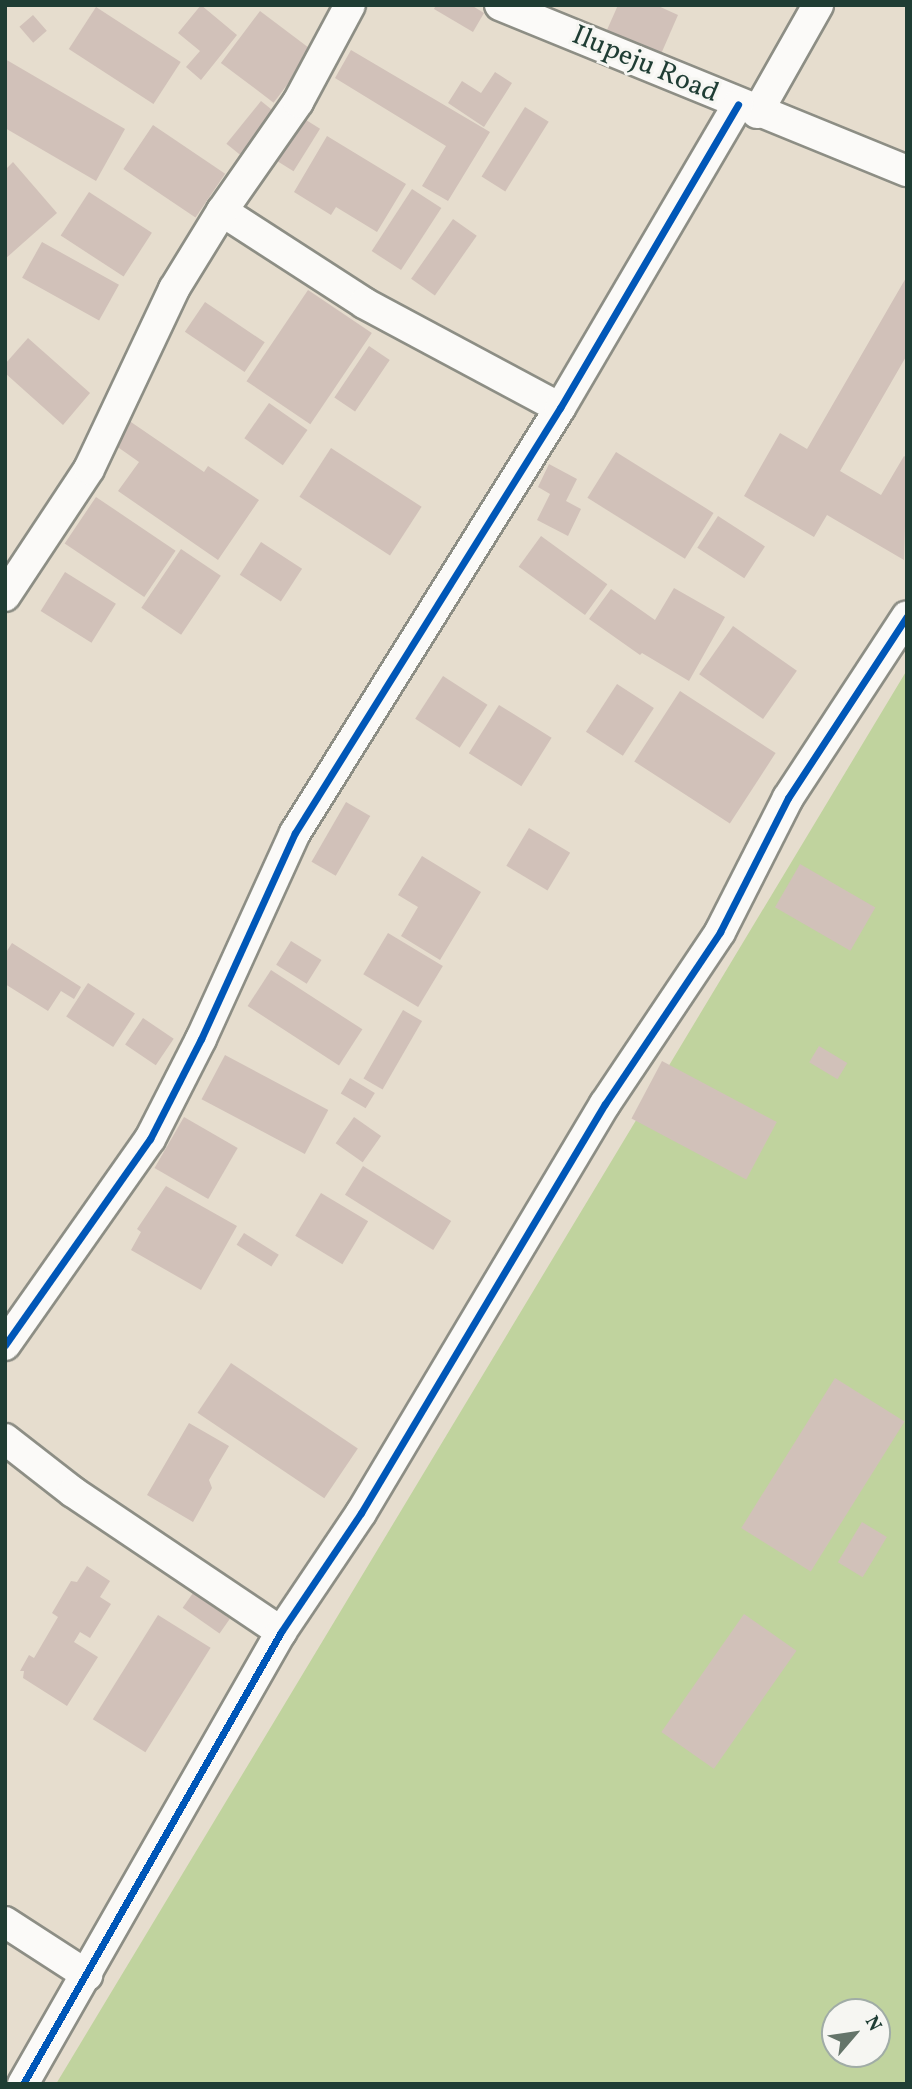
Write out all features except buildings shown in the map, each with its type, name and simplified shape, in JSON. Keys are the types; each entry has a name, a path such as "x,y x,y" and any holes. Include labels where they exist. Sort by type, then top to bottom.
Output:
{"street":[{"path":"5,596 89,470 174,289 222,211 298,102 350,5"},
{"name":"Ilupeju Road","path":"500,5 907,172"},
{"path":"5,1345 150,1139 201,1040 295,833 748,109 818,5"},
{"path":"222,211 364,303 560,408"},
{"path":"23,2084 281,1632 360,1513 606,1104 720,932 788,798 907,616"},
{"path":"5,1439 73,1492 281,1632"},
{"path":"5,1922 87,1975"}],"green space":[{"path":"907,670 907,2084 56,2084"}],"cycle path":[{"path":"5,1345 150,1139 201,1039 295,833 560,408 738,104"},
{"path":"23,2084 281,1632 361,1513 605,1104 720,932 788,798 907,616"}]}
